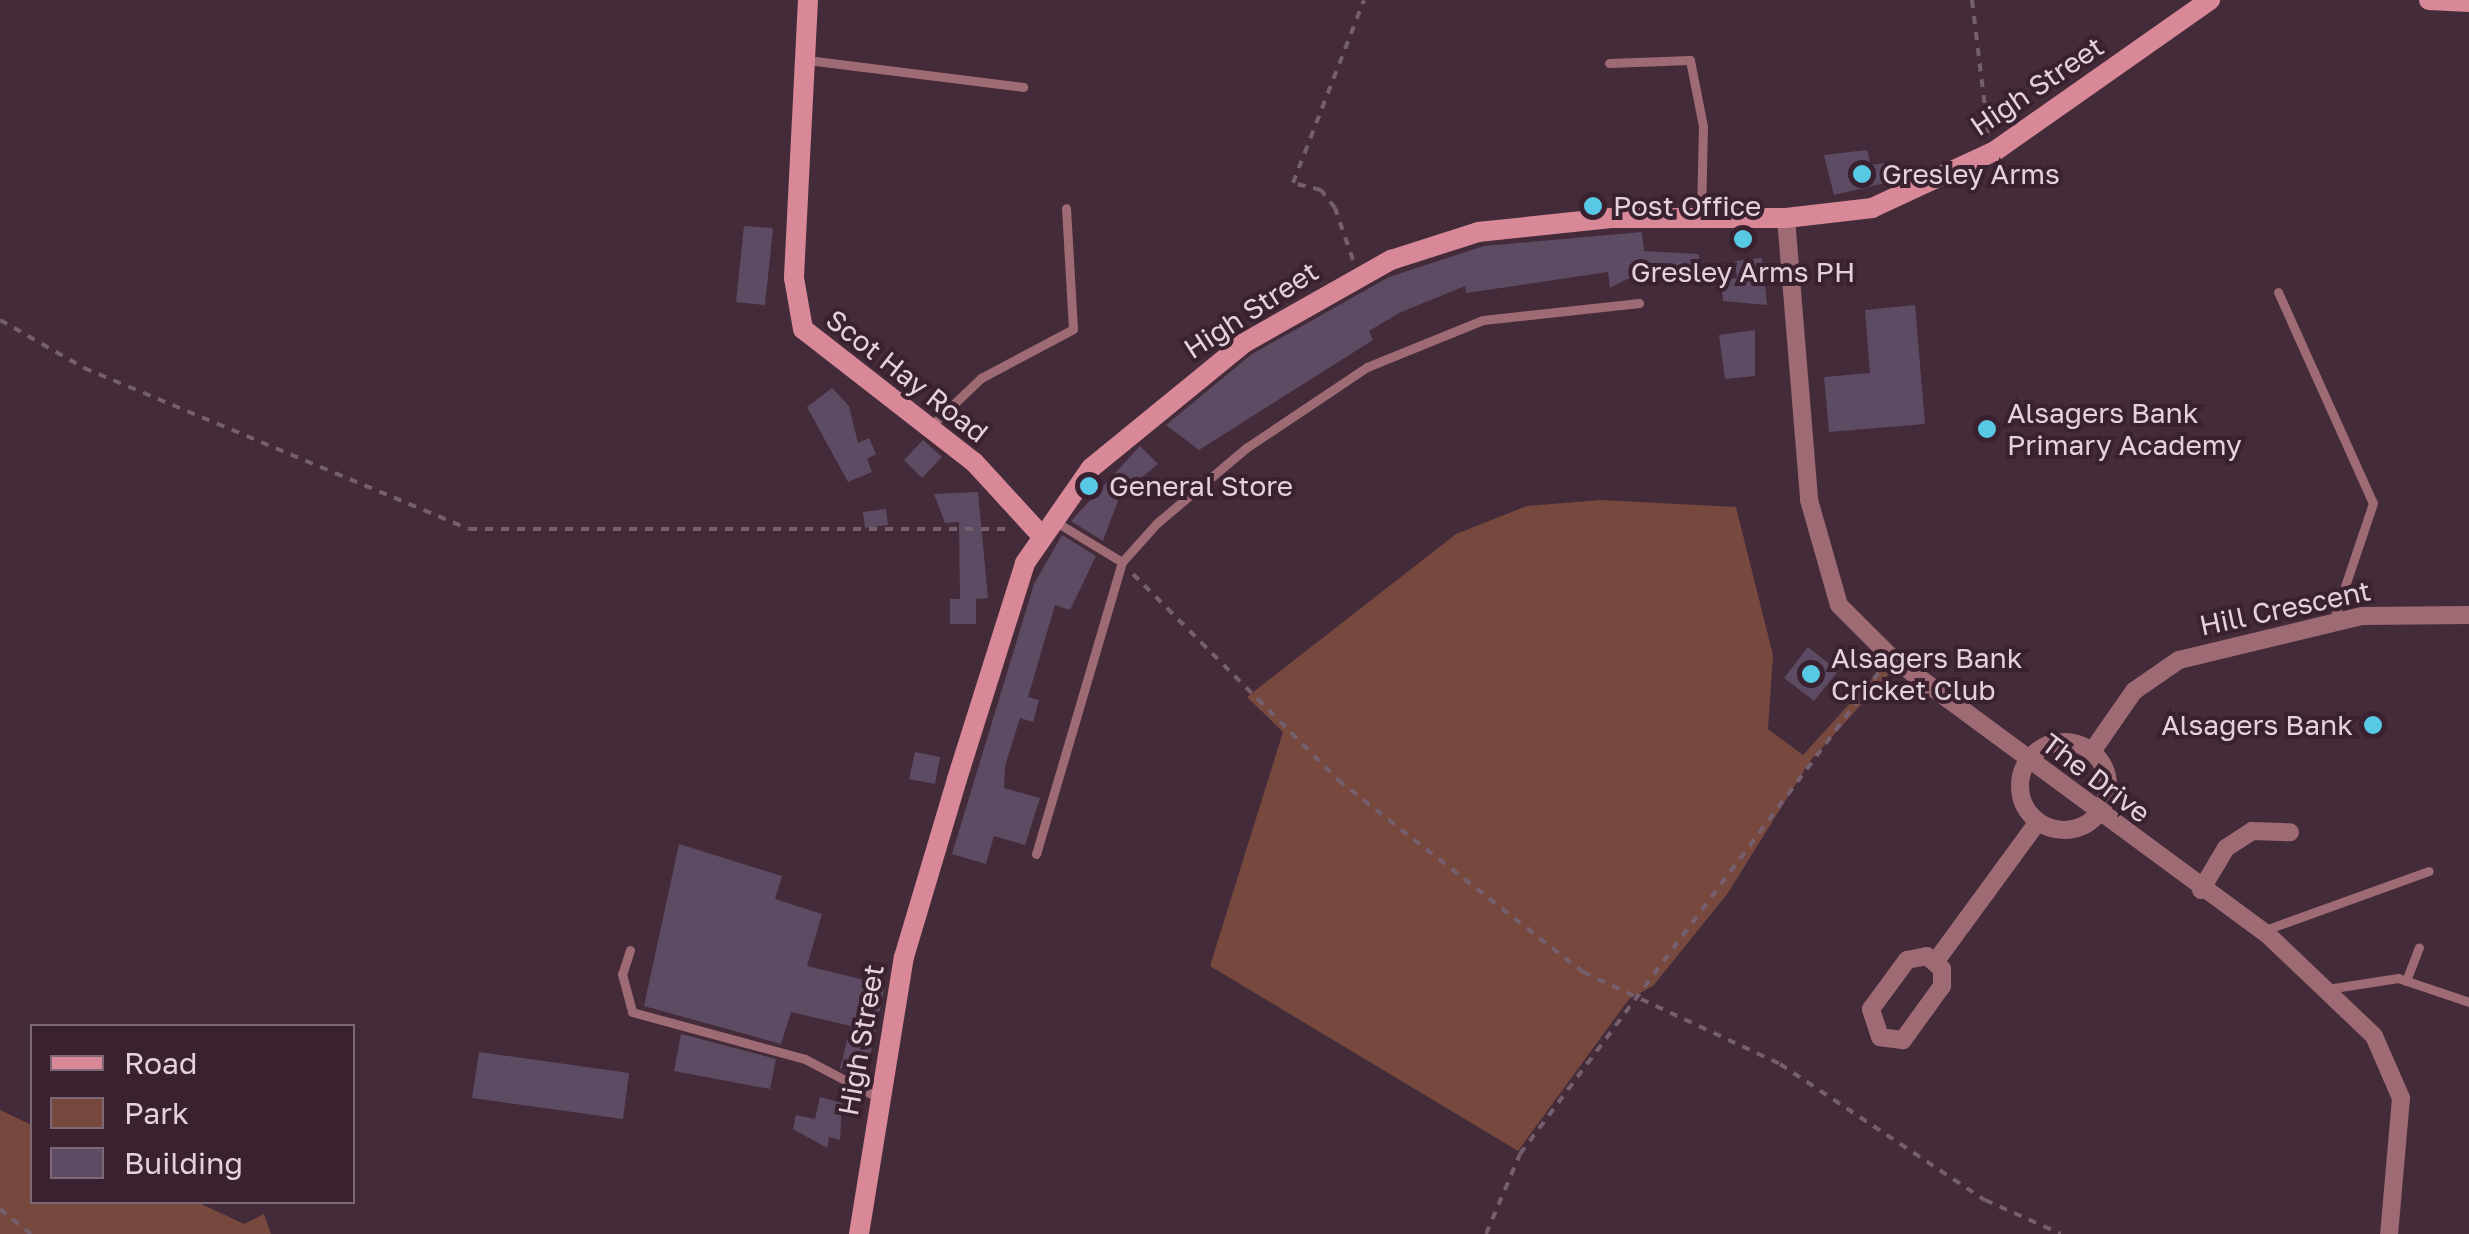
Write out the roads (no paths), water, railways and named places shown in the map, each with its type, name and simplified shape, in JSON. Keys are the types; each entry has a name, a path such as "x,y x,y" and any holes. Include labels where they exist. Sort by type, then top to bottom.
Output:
{"main road":[{"name":"Scot Hay Road","path":"808,0 796,308 817,346 930,427 1044,525"},
{"name":"High Street","path":"859,1234 877,1097 904,957 1044,525 1166,400 1358,274 1478,232 1701,214 1786,218 1872,208 1995,151 2210,0"},
{"path":"2429,0 2469,2"}],"street":[{"name":"The Drive","path":"1786,218 1820,560 1839,605 1890,658 2094,813 2262,931 2374,1036 2401,1098 2389,1234"},
{"name":"Hill Crescent","path":"2093,750 2134,691 2166,667 2332,624 2469,616"},
{"path":"2061,742 2093,750 2107,782 2094,813 2065,830 2037,823 2021,792 2029,762 2061,742"},
{"path":"1936,961 1907,960 1872,1009 1880,1037 1903,1040 1942,986 1936,961 2037,823"},
{"path":"2201,890 2226,848 2252,831 2290,832"}],"lane":[{"path":"807,60 1023,87"},
{"path":"1609,63 1690,60 1703,126 1701,214"},
{"path":"930,427 981,378 1073,329 1066,208"},
{"path":"2278,292 2373,503 2332,624"},
{"path":"1036,854 1122,562 1222,468 1368,367 1483,320 1639,303"},
{"path":"1044,525 1122,562"},
{"path":"2262,931 2429,871"},
{"path":"2406,980 2420,946"},
{"path":"630,950 622,974 632,1012 805,1060 877,1097"},
{"path":"2327,989 2406,980 2469,1002"}],"place":[{"name":"Gresley Arms","path":"1862,174"},
{"name":"Post Office","path":"1593,206"},
{"name":"Gresley Arms PH","path":"1743,239"},
{"name":"Alsagers Bank Primary Academy","path":"1987,429"},
{"name":"General Store","path":"1089,486"},
{"name":"Alsagers Bank Cricket Club","path":"1811,674"},
{"name":"Alsagers Bank","path":"2373,725"}]}
